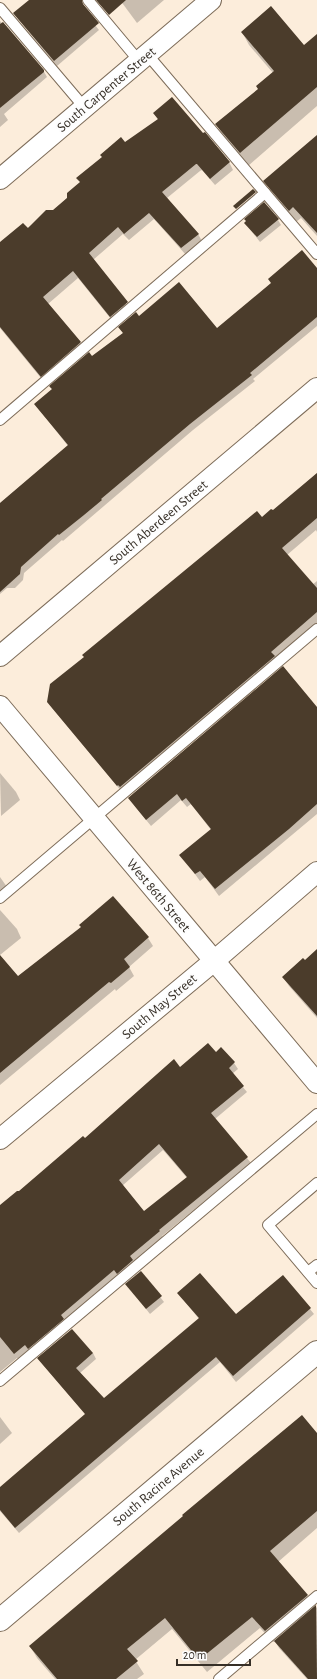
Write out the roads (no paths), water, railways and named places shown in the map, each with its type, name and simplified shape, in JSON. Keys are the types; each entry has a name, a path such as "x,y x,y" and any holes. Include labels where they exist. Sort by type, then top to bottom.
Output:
{"street":[{"name":"South Carpenter Street","path":"0,178 211,0"},
{"name":"South Aberdeen Street","path":"0,656 317,388"},
{"name":"West 86th Street","path":"0,706 317,1083"},
{"name":"South May Street","path":"0,1139 214,961 317,872"},
{"name":"South Racine Avenue","path":"0,1620 317,1352"}],"lane":[{"path":"88,0 143,57 265,193 317,254"},
{"path":"0,8 84,107"},
{"path":"0,420 265,193"},
{"path":"0,898 95,819 317,629"},
{"path":"0,1381 317,1114"},
{"path":"317,1183 268,1225 317,1283"},
{"path":"308,1272 317,1265"},
{"path":"219,1679 317,1596"}]}
